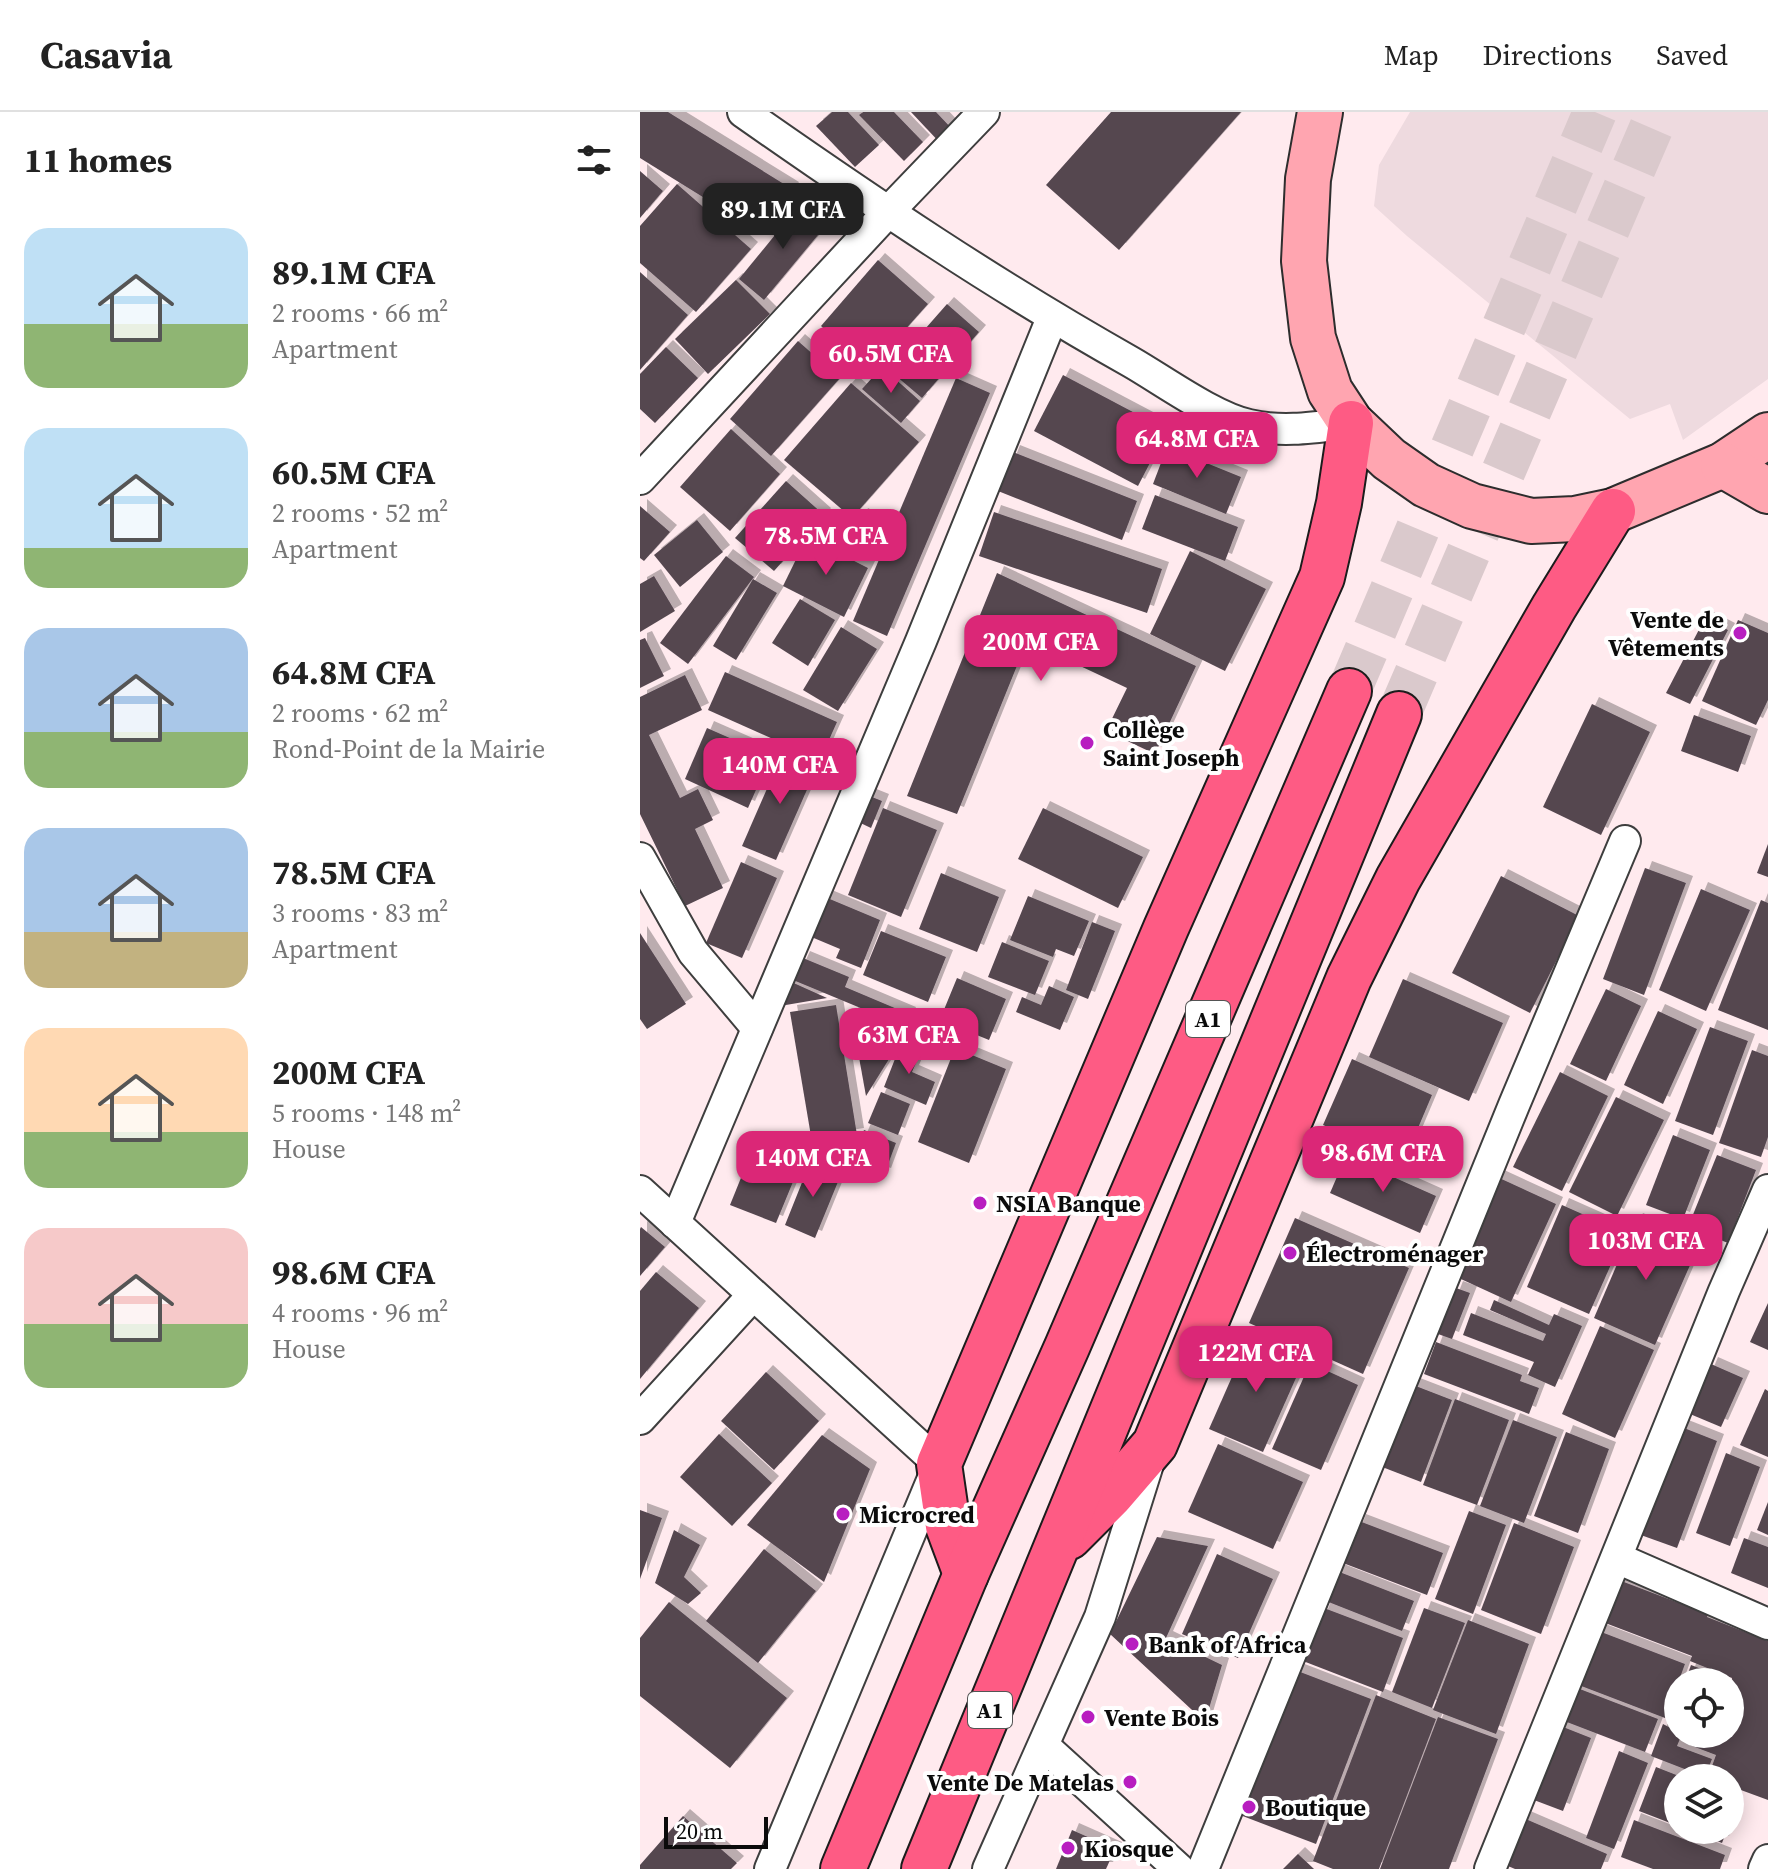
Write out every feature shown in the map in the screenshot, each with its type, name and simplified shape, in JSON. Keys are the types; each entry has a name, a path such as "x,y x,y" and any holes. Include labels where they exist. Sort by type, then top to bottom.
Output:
{"main road":[{"path":"1320,112 1308,179 1304,261 1313,338 1330,391 1351,423 1389,459 1426,485 1472,506 1531,521 1575,519 1613,511 1723,465 1768,435"},
{"path":"966,1574 948,1526 939,1464 1166,928 1322,577 1339,503 1351,423"},
{"path":"1723,465 1768,491"},
{"path":"1056,1550 1111,1495 1155,1444 1349,978 1406,866 1554,607 1613,511"},
{"name":"A1","path":"843,1869 966,1574 1074,1332 1349,691"},
{"name":"A1","path":"924,1869 1399,714"}],"street":[{"path":"743,112 887,213 1052,318 1215,410 1245,425 1277,431 1351,423"},
{"path":"640,479 984,112"},
{"path":"675,1223 921,641 1052,318"},
{"path":"1203,1869 1520,1090 1625,841"},
{"path":"640,858 693,952 757,1028"},
{"path":"1490,1869 1724,1291 1768,1190"},
{"path":"640,1191 939,1464 770,1869"},
{"path":"640,1419 753,1295"},
{"path":"988,1869 1100,1617 1155,1444"},
{"path":"1617,1558 1768,1624"},
{"path":"1044,1746 1179,1869"},
{"path":"1764,1869 1768,1860"}],"shaded area":[{"path":"1410,112 1768,112 1768,379 1683,440 1670,404 1630,419 1374,206 1379,165"}],"building":[{"path":"640,112 668,112 792,189 764,235 640,158"},
{"path":"832,112 848,112 879,145 855,167 816,126"},
{"path":"863,112 894,112 923,142 904,161 859,115"},
{"path":"911,112 936,112 955,132 942,145"},
{"path":"1111,112 1241,112 1119,250 1046,185"},
{"path":"640,171 663,191 640,218"},
{"path":"677,184 751,249 696,312 640,263 640,226"},
{"path":"802,202 828,223 764,300 739,279"},
{"path":"878,260 928,304 870,369 821,326"},
{"path":"640,272 688,315 640,370"},
{"path":"736,280 770,314 708,374 675,339"},
{"path":"947,304 979,332 922,398 889,370"},
{"path":"798,341 840,378 771,456 730,419"},
{"path":"666,347 698,378 655,423 640,409 640,374"},
{"path":"882,367 920,401 901,423 862,389"},
{"path":"1063,375 1167,430 1138,486 1034,431"},
{"path":"956,378 990,393 887,636 853,621"},
{"path":"851,383 919,442 852,518 784,460"},
{"path":"731,429 780,474 730,531 680,487"},
{"path":"1167,447 1241,477 1226,514 1153,484"},
{"path":"1013,452 1137,501 1122,540 998,491"},
{"path":"786,481 824,515 774,571 735,538"},
{"path":"1155,495 1238,527 1225,561 1142,529"},
{"path":"640,506 670,532 644,561 640,558"},
{"path":"994,512 1162,569 1147,613 979,556"},
{"path":"861,515 877,523 864,550 848,543"},
{"path":"697,520 723,552 680,587 654,555"},
{"path":"807,537 868,568 844,617 783,586"},
{"path":"1190,551 1266,589 1225,671 1150,634"},
{"path":"726,556 754,577 688,664 660,643"},
{"path":"997,573 1196,666 1155,754 1106,731 1127,688 1027,641 957,814 907,796"},
{"path":"654,576 675,611 640,632 640,584"},
{"path":"753,579 777,593 736,660 713,646"},
{"path":"800,599 835,620 808,666 772,643"},
{"path":"1705,618 1728,630 1690,704 1666,693"},
{"path":"1738,620 1768,633 1768,700 1756,725 1702,701"},
{"path":"841,627 877,649 838,711 803,690"},
{"path":"645,638 664,676 640,688 640,640"},
{"path":"725,672 837,722 820,760 708,710"},
{"path":"685,675 702,710 649,735 680,798 698,789 713,820 695,829 723,888 685,906 640,814 640,697"},
{"path":"1592,704 1650,732 1601,835 1543,807"},
{"path":"1694,715 1751,736 1738,772 1681,751"},
{"path":"707,728 771,756 748,808 685,779"},
{"path":"783,752 817,767 776,860 742,846"},
{"path":"862,793 882,801 871,828 852,819"},
{"path":"883,808 937,830 901,917 848,895"},
{"path":"1043,808 1143,857 1118,908 1018,859"},
{"path":"1768,844 1768,877 1757,873"},
{"path":"741,862 777,878 742,958 706,943"},
{"path":"1645,868 1686,883 1644,995 1603,979"},
{"path":"941,873 999,897 977,952 919,929"},
{"path":"1501,876 1579,916 1530,1013 1452,973"},
{"path":"1701,889 1750,910 1706,1011 1659,990"},
{"path":"1028,896 1089,921 1074,956 1056,949 1053,957 1010,940"},
{"path":"825,897 880,920 861,968 836,958 840,949 809,936"},
{"path":"1761,900 1768,903 1768,1030 1718,1010"},
{"path":"1092,922 1115,931 1088,999 1066,990"},
{"path":"881,931 946,957 928,1002 863,975"},
{"path":"640,933 686,1004 647,1029 640,1019"},
{"path":"1002,942 1049,961 1035,995 988,977"},
{"path":"803,958 849,977 845,987 909,1014 904,1026 793,980"},
{"path":"957,978 1006,999 989,1040 962,1029 956,1044 934,1034"},
{"path":"1403,979 1503,1023 1469,1101 1369,1057"},
{"path":"787,980 827,998 780,1006"},
{"path":"1049,986 1074,997 1060,1030 1016,1012 1022,997 1041,1005"},
{"path":"1606,989 1641,1006 1606,1081 1570,1064"},
{"path":"836,1005 857,1135 812,1142 790,1012"},
{"path":"1658,1011 1697,1029 1663,1104 1624,1085"},
{"path":"851,1013 904,1035 866,1096"},
{"path":"1710,1027 1748,1041 1713,1135 1675,1121"},
{"path":"902,1041 922,1049 912,1072 935,1082 926,1105 884,1087"},
{"path":"955,1048 1006,1069 969,1163 918,1142"},
{"path":"1752,1050 1768,1056 1768,1137 1761,1157 1719,1143"},
{"path":"1352,1059 1432,1095 1404,1161 1323,1125"},
{"path":"1560,1072 1608,1096 1562,1191 1513,1167"},
{"path":"881,1092 910,1104 898,1135 868,1123"},
{"path":"1616,1097 1664,1120 1617,1216 1569,1192"},
{"path":"864,1130 896,1143 884,1175 851,1162"},
{"path":"1673,1135 1710,1150 1683,1219 1646,1205"},
{"path":"1717,1155 1756,1170 1728,1243 1688,1227"},
{"path":"1346,1156 1436,1196 1420,1233 1330,1193"},
{"path":"749,1158 795,1177 776,1223 730,1205"},
{"path":"811,1160 842,1172 815,1238 785,1225"},
{"path":"1495,1176 1556,1204 1511,1302 1450,1274"},
{"path":"1562,1205 1625,1233 1589,1314 1527,1287"},
{"path":"1295,1218 1409,1268 1363,1374 1249,1323"},
{"path":"1636,1220 1698,1247 1655,1345 1594,1318"},
{"path":"640,1229 665,1247 640,1276"},
{"path":"656,1272 699,1308 640,1379 640,1291"},
{"path":"1456,1288 1470,1293 1452,1339 1438,1334"},
{"path":"1494,1300 1549,1325 1554,1314 1582,1326 1555,1387 1528,1375 1534,1362 1463,1335 1471,1313 1543,1341 1546,1334 1490,1310"},
{"path":"1768,1303 1768,1350 1750,1342"},
{"path":"1600,1326 1654,1350 1615,1438 1562,1414"},
{"path":"1250,1336 1304,1360 1263,1452 1209,1429"},
{"path":"1436,1342 1522,1375 1520,1381 1539,1388 1529,1414 1424,1374"},
{"path":"1310,1363 1358,1385 1321,1470 1272,1449"},
{"path":"1711,1364 1743,1378 1721,1427 1690,1414"},
{"path":"766,1372 819,1421 774,1470 721,1421"},
{"path":"1408,1383 1452,1400 1421,1482 1377,1465"},
{"path":"1765,1389 1768,1391 1768,1457 1740,1445"},
{"path":"1455,1399 1509,1420 1477,1505 1423,1485"},
{"path":"1513,1420 1557,1437 1524,1523 1480,1506"},
{"path":"1679,1426 1717,1441 1677,1548 1638,1534"},
{"path":"1566,1432 1609,1449 1578,1533 1534,1516"},
{"path":"719,1434 772,1483 732,1526 680,1477"},
{"path":"822,1435 870,1469 824,1582 747,1525"},
{"path":"1218,1444 1303,1482 1273,1549 1188,1512"},
{"path":"1726,1453 1760,1467 1730,1546 1696,1533"},
{"path":"1768,1502 1768,1535 1757,1530"},
{"path":"640,1510 662,1518 640,1579"},
{"path":"1469,1511 1506,1525 1473,1614 1435,1599"},
{"path":"1359,1521 1443,1553 1427,1595 1343,1563"},
{"path":"1514,1523 1574,1547 1541,1634 1481,1610"},
{"path":"674,1530 700,1545 684,1577 701,1593 688,1604 655,1583"},
{"path":"1157,1537 1208,1546 1166,1638 1222,1665 1205,1722 1110,1634"},
{"path":"1744,1538 1768,1547 1768,1588 1731,1573"},
{"path":"764,1549 816,1591 758,1663 706,1621"},
{"path":"1217,1554 1273,1579 1238,1658 1182,1634"},
{"path":"1337,1571 1414,1601 1402,1631 1326,1601"},
{"path":"1616,1579 1768,1641 1768,1800 1744,1791 1744,1764 1713,1764 1716,1755 1698,1748 1744,1748 1744,1668 1707,1668 1690,1661 1692,1656 1600,1621"},
{"path":"669,1602 787,1698 730,1768 640,1696 640,1638"},
{"path":"1324,1608 1403,1638 1383,1692 1303,1661"},
{"path":"1424,1608 1465,1623 1432,1708 1392,1692"},
{"path":"1468,1620 1529,1644 1496,1734 1433,1710"},
{"path":"1596,1630 1685,1664 1684,1668 1664,1668 1664,1718 1576,1684"},
{"path":"1295,1670 1371,1699 1316,1844 1240,1815"},
{"path":"1572,1686 1658,1719 1645,1752 1559,1719"},
{"path":"1376,1695 1436,1719 1379,1869 1333,1869 1313,1861"},
{"path":"1438,1717 1498,1739 1449,1869 1380,1869"},
{"path":"1553,1723 1591,1738 1563,1811 1526,1797"},
{"path":"1663,1724 1664,1748 1682,1748 1712,1759 1710,1764 1672,1764 1651,1756"},
{"path":"1619,1751 1648,1763 1614,1849 1586,1838"},
{"path":"1656,1767 1664,1770 1664,1821 1639,1811"},
{"path":"683,1816 737,1863 731,1869 640,1869 640,1865"},
{"path":"1521,1817 1607,1854 1601,1869 1515,1869 1501,1863"},
{"path":"1634,1820 1664,1832 1664,1844 1696,1844 1725,1855 1720,1869 1653,1869 1621,1857"},
{"path":"1072,1830 1115,1849 1106,1869 1056,1869"},
{"path":"1298,1854 1314,1869 1283,1869"}],"tunnel":[{"path":"1349,691 1595,112"},
{"path":"1399,714 1658,112"}],"place":[{"name":"Vente de Vêtements","path":"1740,633"},
{"name":"Collège Saint Joseph","path":"1087,743"},
{"name":"NSIA Banque","path":"980,1203"},
{"name":"Électroménager","path":"1290,1253"},
{"name":"Microcred","path":"843,1514"},
{"name":"Bank of Africa","path":"1132,1644"},
{"name":"Vente Bois","path":"1088,1717"},
{"name":"Vente De Matelas","path":"1130,1782"},
{"name":"Boutique","path":"1249,1807"},
{"name":"Kiosque","path":"1068,1848"}]}
